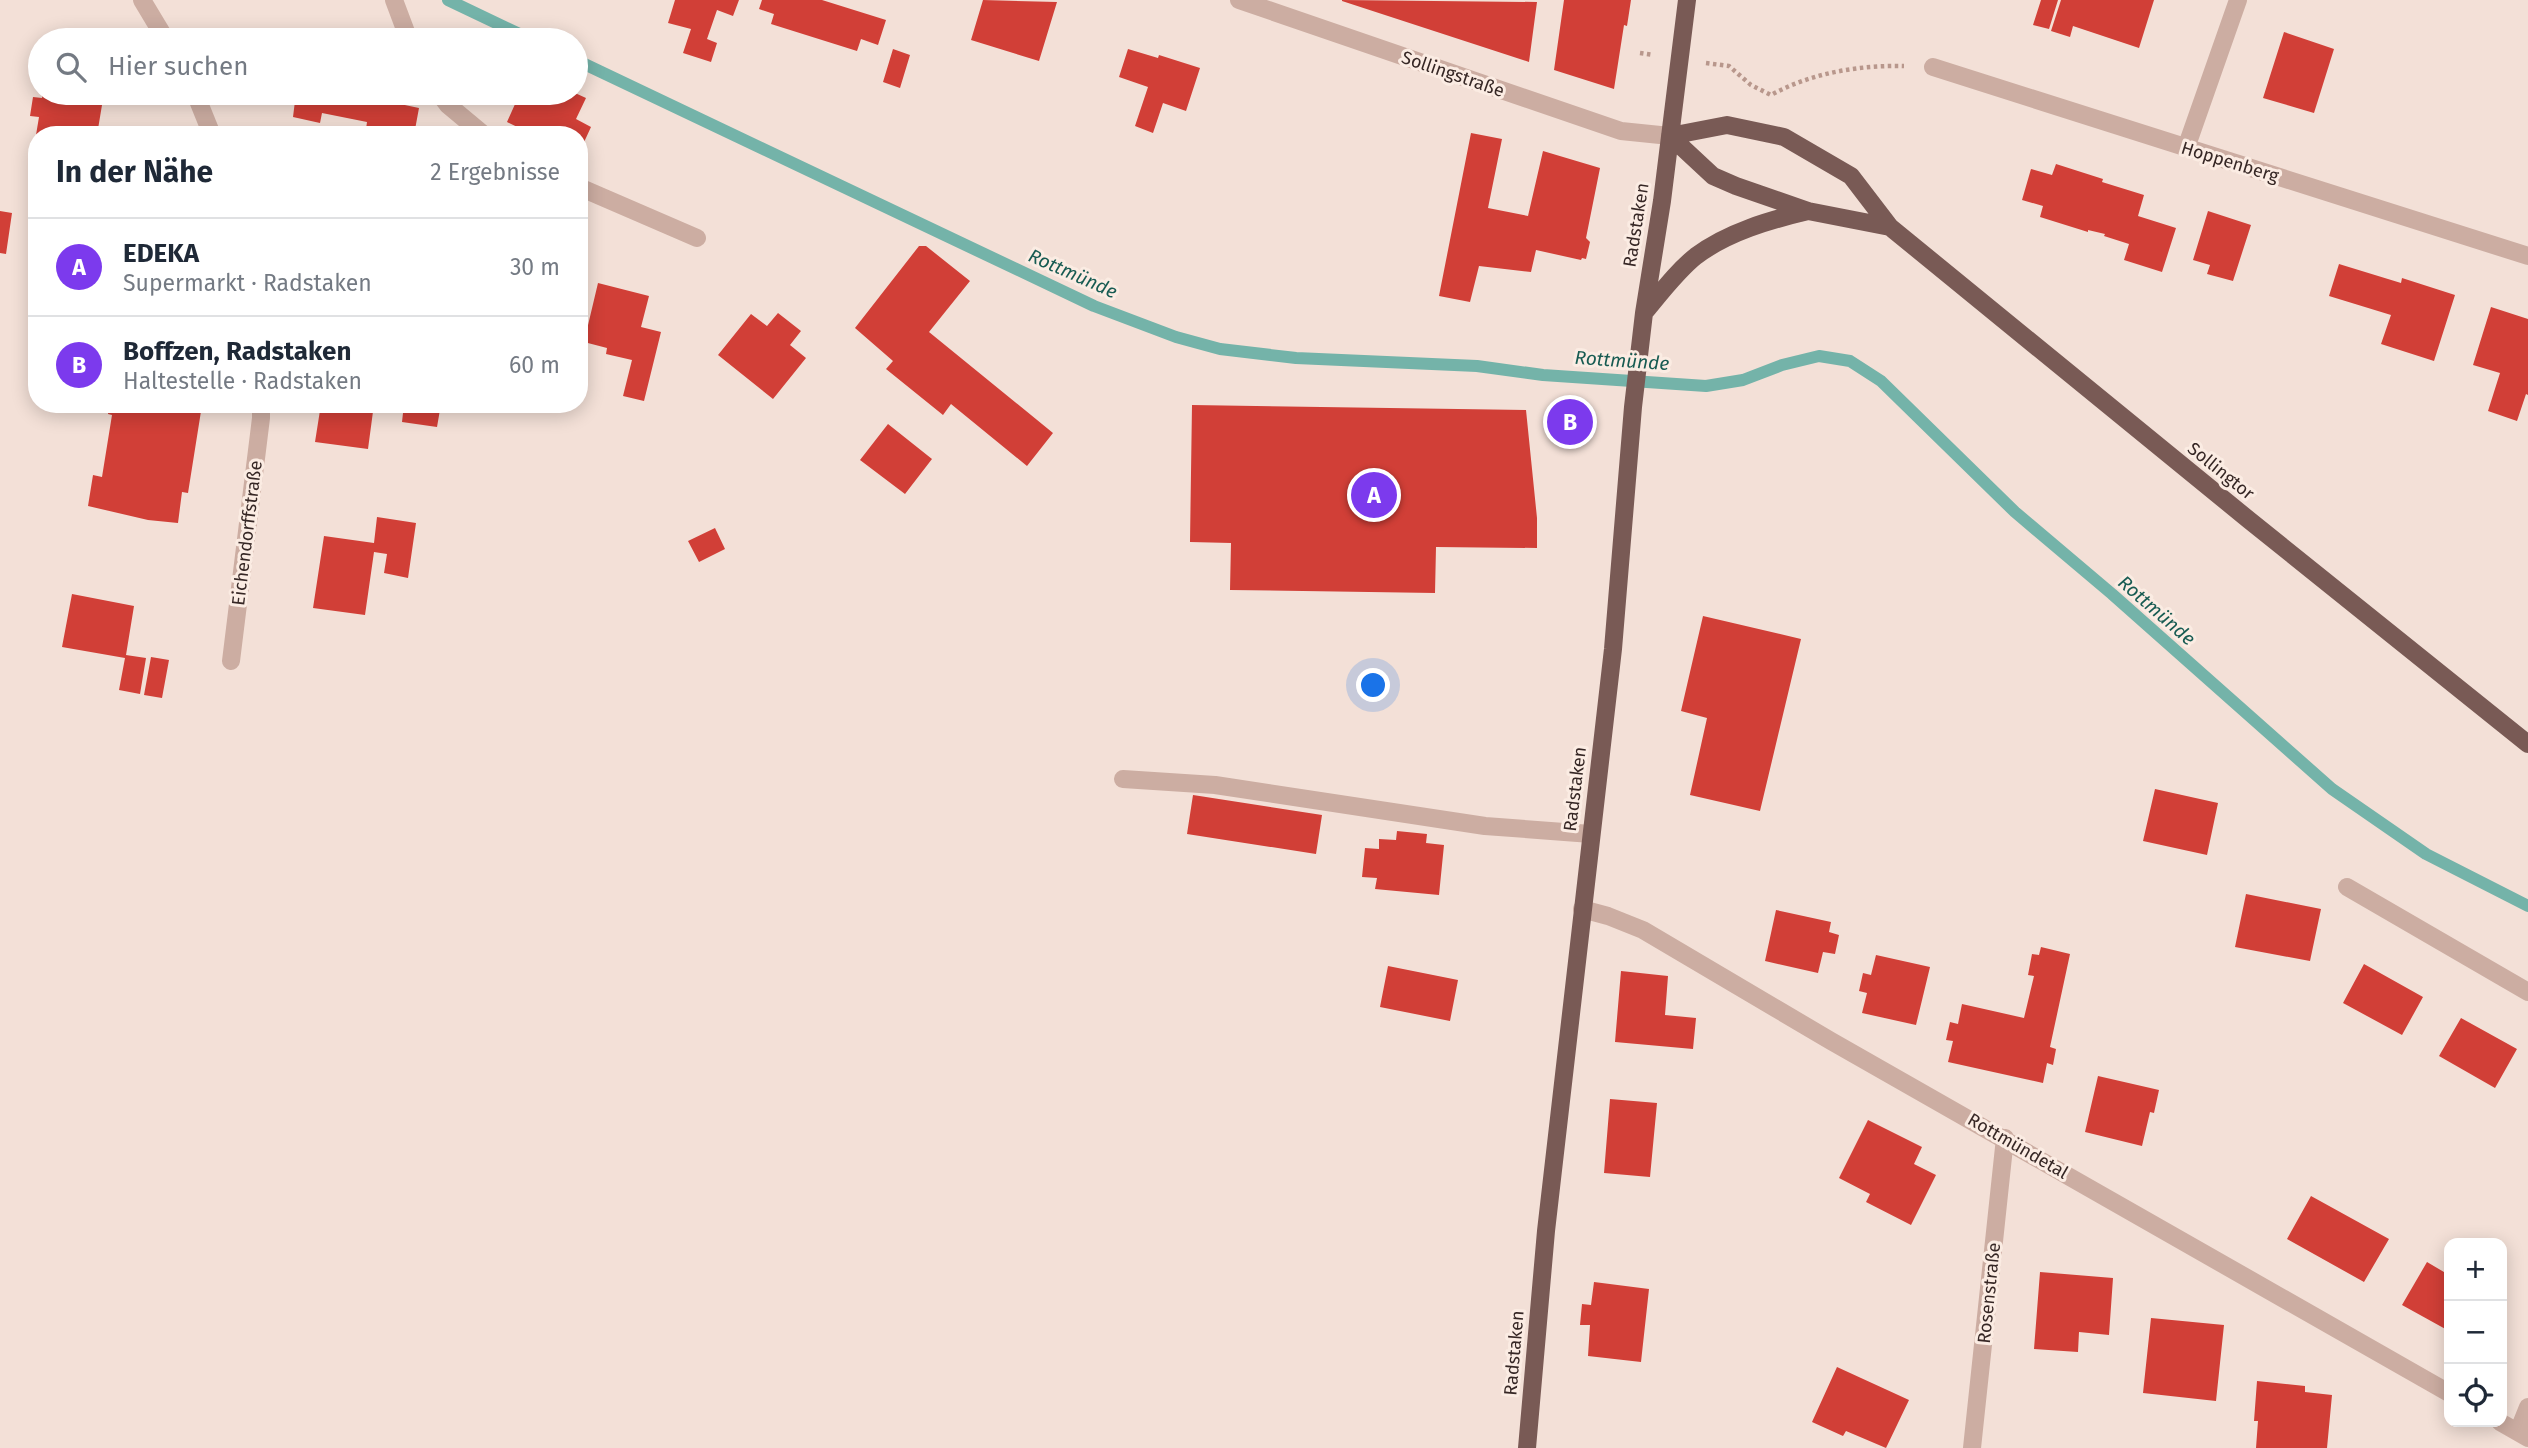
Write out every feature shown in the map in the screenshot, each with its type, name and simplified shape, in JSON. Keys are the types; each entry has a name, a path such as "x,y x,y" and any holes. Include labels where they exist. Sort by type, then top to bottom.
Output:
{"main road":[{"name":"Radstaken","path":"1527,1448 1546,1231 1614,649 1633,407 1687,0"},
{"name":"Sollingtor","path":"1670,136 1727,125 1784,137 1851,176 1890,227 2281,547 2528,744"},
{"name":"Sollingtor","path":"1670,136 1713,176 1736,186 1808,211 1890,227"},
{"path":"1644,313 1696,256 1732,236 1772,219 1808,211"}],"street":[{"path":"142,0 159,28"},
{"path":"394,0 404,28"},
{"name":"Sollingstraße","path":"1239,0 1621,131 1670,136"},
{"path":"2186,148 2238,0"},
{"name":"Hoppenberg","path":"1933,67 2528,256"},
{"path":"200,105 208,126"},
{"path":"448,105 473,126"},
{"path":"588,191 696,239"},
{"name":"Eichendorffstraße","path":"230,661 261,413"},
{"path":"1123,779 1215,785 1485,826 1591,834"},
{"path":"2347,887 2528,992"},
{"name":"Rottmündetal","path":"1582,909 1643,930 1831,1041 2444,1390"},
{"name":"Rosenstraße","path":"1972,1448 2005,1138"},
{"path":"2507,1426 2523,1435 2528,1407"}],"path":[{"path":"1729,66 1751,85 1771,95 1787,86 1819,76 1875,66 1933,67"}],"building":[{"path":"675,0 739,0 733,16 717,10 707,39 717,43 711,62 683,53 691,29 668,23"},
{"path":"762,0 822,0 886,20 878,45 861,39 857,51 771,24 774,14 759,9"},
{"path":"983,0 1057,2 1039,61 971,40"},
{"path":"1564,0 1631,0 1627,26 1624,25 1614,89 1554,70"},
{"path":"2041,0 2058,0 2049,29 2033,25"},
{"path":"2061,0 2154,0 2139,48 2073,26 2070,37 2051,31"},
{"path":"1342,1 1537,2 1529,62"},
{"path":"2284,32 2334,49 2314,113 2263,98"},
{"path":"893,49 910,55 900,88 883,82"},
{"path":"1128,49 1158,58 1159,55 1200,68 1186,111 1163,103 1153,133 1135,126 1148,87 1119,77"},
{"path":"32,105 102,105 98,126 38,126 39,117 30,116"},
{"path":"294,105 405,105 419,108 416,126 366,126 367,122 322,113 320,123 293,117"},
{"path":"515,105 583,105 576,119 591,127 588,134 588,126 515,126 507,122"},
{"path":"1471,133 1502,139 1488,208 1528,216 1543,151 1600,168 1586,238 1590,242 1586,259 1536,250 1531,272 1479,266 1470,302 1439,296"},
{"path":"2056,164 2144,195 2138,216 2176,228 2162,272 2124,260 2129,244 2104,236 2105,234 2088,232 2040,217 2043,206 2022,200 2031,169 2052,175"},
{"path":"0,211 12,213 6,254 0,253"},
{"path":"2208,211 2251,225 2233,281 2207,274 2210,265 2193,260"},
{"path":"919,246 926,246 970,281 929,332 1053,433 1027,466 951,404 943,415 886,369 893,361 855,328"},
{"path":"2339,264 2401,283 2402,278 2455,295 2434,361 2381,344 2391,315 2329,296"},
{"path":"598,283 649,296 641,327 661,332 644,401 623,396 632,360 606,354 607,348 588,343 588,325"},
{"path":"2491,307 2528,319 2528,395 2526,394 2517,421 2488,411 2500,373 2473,365"},
{"path":"778,313 801,331 790,345 806,358 773,399 718,355 751,314 767,326"},
{"path":"1192,405 1526,410 1537,518 1537,548 1436,547 1435,593 1230,590 1231,543 1190,542"},
{"path":"201,413 188,493 182,492 178,523 148,520 88,506 93,475 102,477 112,415 108,414"},
{"path":"320,413 373,413 368,449 315,442"},
{"path":"403,413 439,413 437,427 402,422"},
{"path":"888,424 932,459 905,494 860,460"},
{"path":"377,517 416,523 408,578 384,573 387,554 374,552 365,615 313,608 324,536 374,543"},
{"path":"715,528 725,549 699,562 688,541"},
{"path":"72,594 134,606 126,655 146,658 140,694 119,690 125,658 62,647"},
{"path":"1703,616 1801,639 1760,811 1690,795 1707,718 1681,711"},
{"path":"151,657 169,660 162,698 144,695"},
{"path":"2155,789 2218,803 2207,855 2143,841"},
{"path":"1193,795 1322,815 1316,854 1187,834"},
{"path":"1397,831 1427,834 1426,843 1444,845 1439,895 1375,889 1377,878 1362,877 1365,848 1379,849 1379,839 1396,840"},
{"path":"2246,894 2321,909 2310,961 2235,947"},
{"path":"1776,910 1831,922 1829,932 1839,935 1835,954 1823,952 1818,973 1765,961"},
{"path":"2041,947 2070,954 2050,1047 2056,1049 2053,1065 2047,1063 2043,1083 1948,1062 1953,1041 1946,1040 1950,1022 1958,1024 1962,1004 2024,1018 2034,976 2028,975 2032,954 2039,955"},
{"path":"1876,955 1930,967 1916,1025 1862,1013 1867,993 1859,991 1863,973 1871,975"},
{"path":"2364,964 2423,997 2402,1035 2343,1003"},
{"path":"1388,966 1458,980 1450,1021 1380,1007"},
{"path":"1621,971 1668,976 1665,1015 1696,1018 1693,1049 1615,1042"},
{"path":"2461,1018 2517,1049 2495,1088 2439,1056"},
{"path":"2098,1076 2159,1090 2154,1113 2150,1112 2142,1146 2085,1132"},
{"path":"1610,1099 1657,1103 1650,1177 1604,1173"},
{"path":"1868,1120 1922,1147 1914,1164 1936,1175 1911,1225 1866,1202 1870,1194 1839,1178"},
{"path":"2311,1196 2389,1239 2364,1282 2287,1239"},
{"path":"2427,1262 2444,1272 2444,1328 2402,1305"},
{"path":"2040,1272 2113,1278 2109,1335 2079,1332 2078,1352 2034,1349"},
{"path":"1594,1282 1649,1289 1641,1362 1588,1356 1590,1325 1580,1325 1582,1304 1591,1305"},
{"path":"2151,1318 2224,1325 2216,1401 2143,1393"},
{"path":"1837,1367 1909,1400 1886,1448 1846,1431 1843,1436 1812,1422"},
{"path":"2257,1381 2305,1386 2305,1392 2332,1395 2327,1448 2256,1448 2258,1421 2254,1421"}],"waterway":[{"name":"Rottmünde","path":"448,0 507,28"},
{"name":"Rottmünde","path":"588,66 1094,306 1176,337 1220,349 1296,358 1477,366 1543,375 1706,386 1743,380 1782,365 1819,356 1850,361 1881,381 2015,512 2332,789 2426,854 2528,906"}],"place":[{"name":"Boffzen, Radstaken","path":"1570,422"},
{"name":"EDEKA","path":"1374,495"}]}
